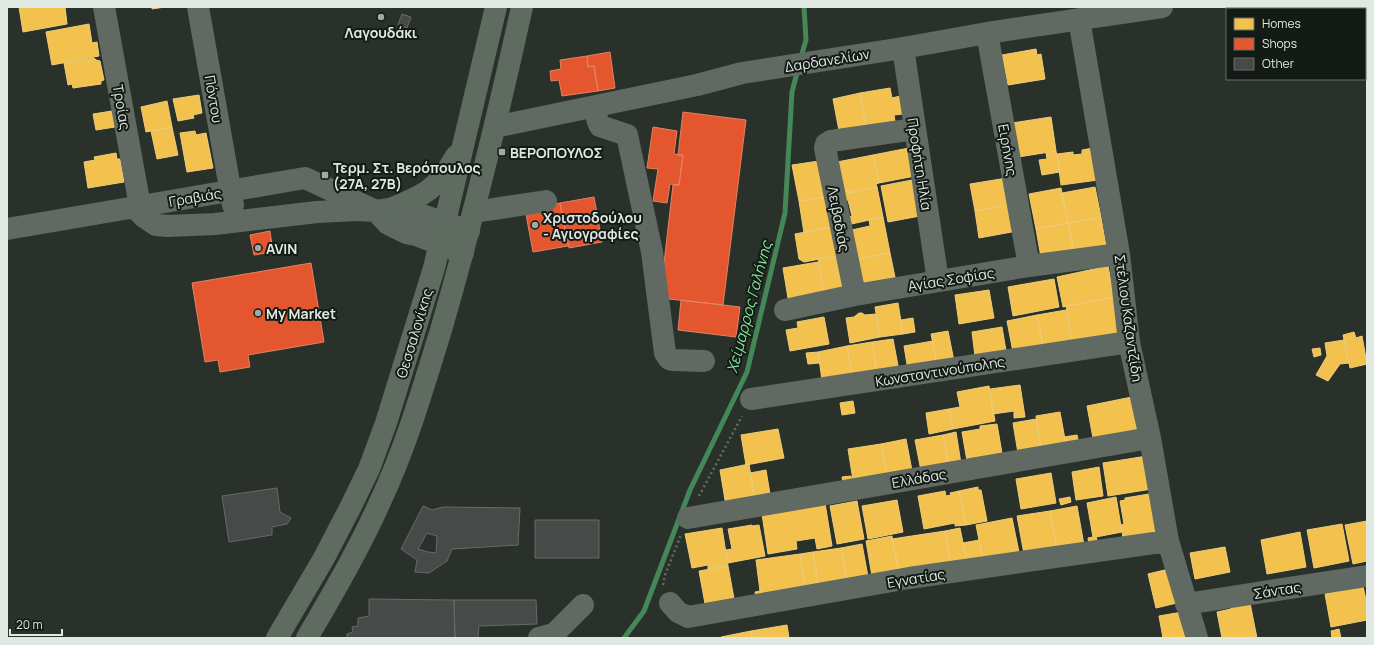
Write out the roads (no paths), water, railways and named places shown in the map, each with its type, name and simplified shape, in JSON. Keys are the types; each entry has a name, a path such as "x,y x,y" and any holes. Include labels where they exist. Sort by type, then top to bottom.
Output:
{"main road":[{"name":"Θεσσαλονίκης","path":"277,638 327,552 369,469 400,380 440,244 496,7"},
{"name":"Θεσσαλονίκης","path":"307,638 349,564 381,501 405,440 424,385 472,221 526,9"},
{"path":"383,210 410,201 432,188 447,171 464,141"}],"street":[{"name":"Τροίας","path":"104,7 137,207"},
{"name":"Πόντου","path":"198,7 236,221"},
{"name":"Δαρδανελίων","path":"495,127 697,85 742,73 903,48 987,33 1162,7"},
{"name":"Στέλιου Καζαντζίδη","path":"1079,19 1119,254 1129,342 1150,438 1168,541 1197,638"},
{"name":"Ειρήνης","path":"987,33 1029,266"},
{"name":"Προφήτη Ηλία","path":"903,48 938,281"},
{"path":"594,107 600,126 626,135 652,252 665,353 669,359 673,360 704,361"},
{"name":"Λειβαδιάς","path":"855,294 825,148 826,144 915,129"},
{"name":"Γραβιάς","path":"7,229 305,178 383,210 410,211 445,223 472,221"},
{"path":"472,221 546,201"},
{"path":"137,207 144,217 156,225 168,226 193,226 317,212 383,210"},
{"name":"Γραβιάς","path":"383,210 388,224 463,252"},
{"name":"Αγίας Σοφίας","path":"785,310 855,294 1029,266 1119,254"},
{"name":"Κωνσταντινούπολης","path":"751,399 1129,342"},
{"name":"Ελλάδας","path":"688,518 1150,438"},
{"name":"Εγνατίας","path":"670,603 678,612 688,617 909,578 1168,541"},
{"name":"Σάντας","path":"1186,604 1367,576"},
{"path":"539,638 554,634 583,605"}],"waterway":[{"name":"Χείμαρρος Γαλήνης","path":"801,57 806,40 804,7"},
{"name":"Χείμαρρος Γαλήνης","path":"624,638 644,611 690,490 747,372 785,213 792,92 798,69"}],"place":[{"name":"Λαγουδάκι","path":"381,17"},
{"name":"ΒΕΡΟΠΟΥΛΟΣ","path":"502,152"},
{"name":"Τερμ. Στ. Βερόπουλος (27Α, 27Β)","path":"325,175"},
{"name":"Χριστοδούλου - Αγιογραφίες","path":"535,225"},
{"name":"AVIN","path":"258,248"},
{"name":"My Market","path":"258,313"}]}
